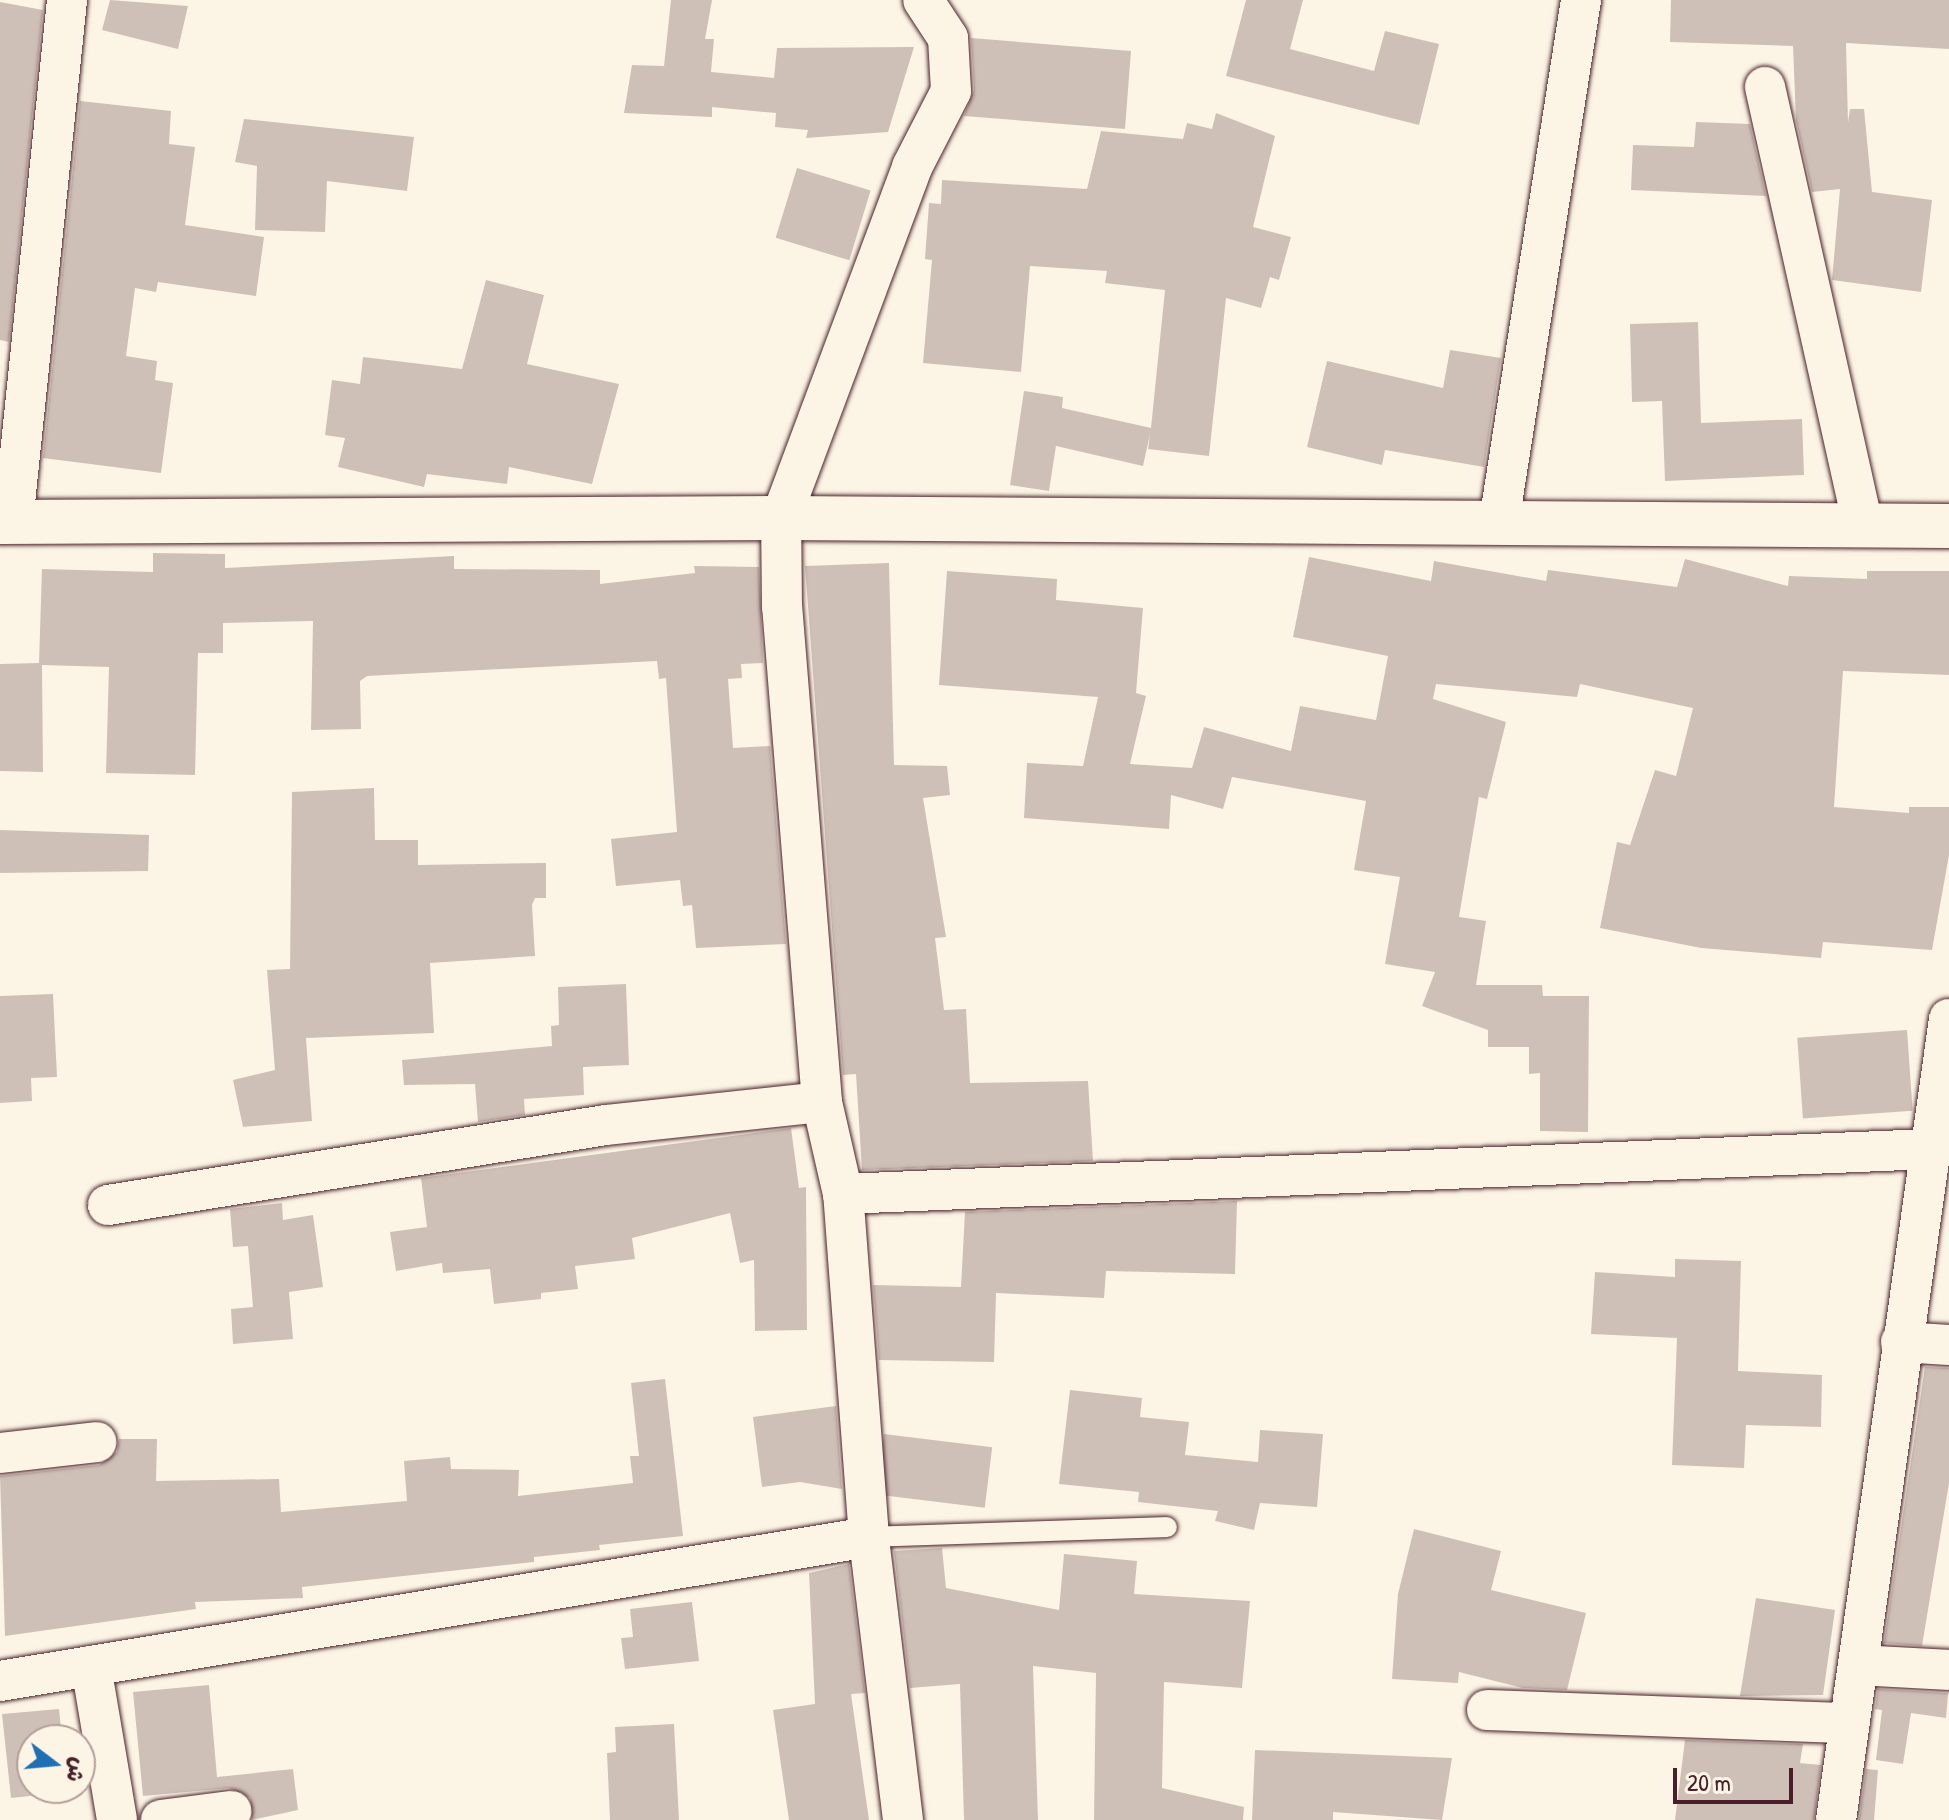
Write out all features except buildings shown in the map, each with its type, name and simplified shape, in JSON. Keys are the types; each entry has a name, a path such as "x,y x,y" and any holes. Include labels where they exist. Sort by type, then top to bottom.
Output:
{"street":[{"path":"67,0 6,522 781,518 1949,526"},
{"path":"903,1820 869,1537 843,1194 822,1102 782,607 781,518 912,167 951,91 948,38 923,0"},
{"path":"1499,522 1581,0"},
{"path":"1765,87 1863,525"},
{"path":"1836,1820 1901,1342 1934,1212 1930,1149 1949,1019"},
{"path":"108,1205 606,1125 822,1102"},
{"path":"843,1194 1930,1149"},
{"path":"1901,1342 1949,1345"},
{"path":"0,1453 96,1442"},
{"path":"0,1681 869,1537"},
{"path":"1858,1665 1949,1670"},
{"path":"91,1666 117,1820"},
{"path":"1487,1710 1849,1723"},
{"path":"161,1820 231,1811"}],"lane":[{"path":"869,1537 1167,1527"}]}
